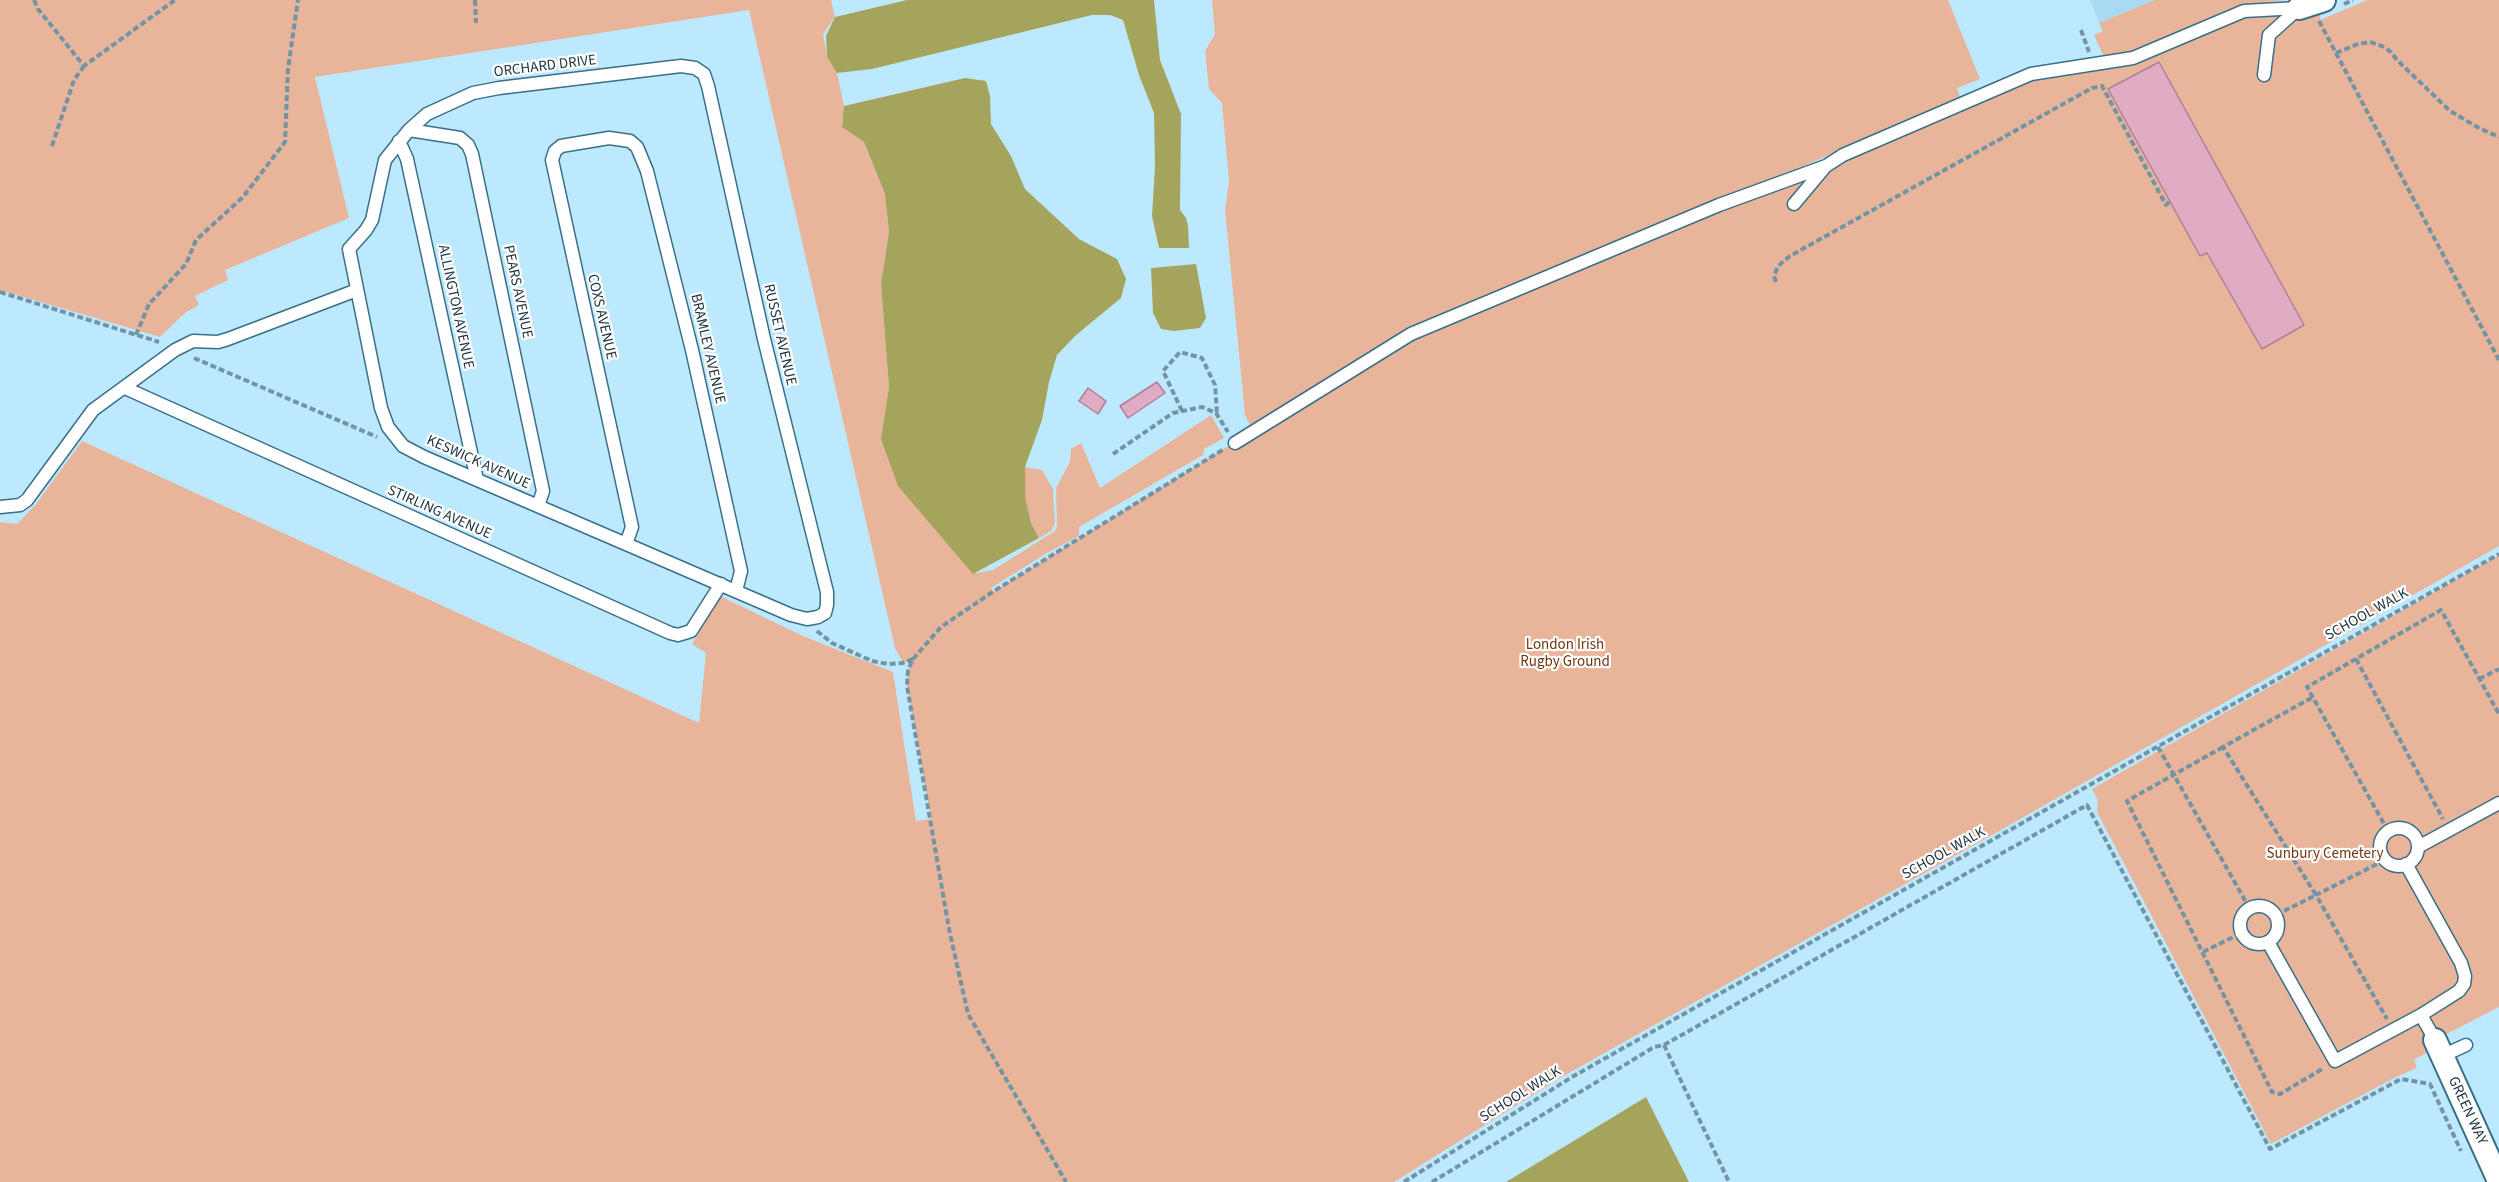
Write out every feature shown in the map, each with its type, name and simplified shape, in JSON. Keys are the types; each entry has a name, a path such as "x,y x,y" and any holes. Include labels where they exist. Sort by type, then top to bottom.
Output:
{"street":[{"path":"2299,8 2330,0"},
{"name":"GREEN WAY","path":"2438,1048 2499,1181"}],"lane":[{"path":"1235,443 1411,334 1719,205 1826,166 1844,155 2031,74 2133,58 2244,11 2299,8"},
{"path":"2264,75 2269,35 2299,8"},
{"name":"ORCHARD DRIVE","path":"409,130 427,114 450,102 482,91 681,66 695,68"},
{"name":"RUSSET AVENUE","path":"695,68 704,74 708,86 764,339 827,592 828,605 825,613"},
{"name":"KESWICK AVENUE","path":"409,130 385,160 372,220 349,249 381,408 388,428 403,446 791,615 807,619 825,613"},
{"name":"PEARS AVENUE","path":"409,130 460,138 468,145 472,153 543,491 538,506"},
{"name":"COXS AVENUE","path":"609,138 561,146 555,151 552,160 632,527 626,544"},
{"name":"BRAMLEY AVENUE","path":"609,138 630,141 637,147 648,171 692,350 741,571 736,591"},
{"name":"ALLINGTON AVENUE","path":"399,141 407,159 477,480"},
{"path":"1794,204 1826,166"},
{"path":"0,507 20,505 27,500 93,410 175,350 193,341 218,342 228,339 357,290"},
{"name":"STIRLING AVENUE","path":"125,388 670,633 678,635 691,631 721,584"},
{"path":"2418,847 2499,803"},
{"path":"2399,828 2410,831 2417,841 2415,857 2406,864 2395,865 2385,860 2380,842 2388,831 2399,828"},
{"path":"2268,942 2335,1061 2421,1015 2459,991 2465,976 2461,963 2406,864"},
{"path":"2260,906 2276,915 2279,927 2276,936 2268,942 2259,945 2249,942 2241,933 2242,915 2250,909 2260,906"},
{"path":"2421,1015 2438,1048 2466,1045"}],"path":[{"path":"34,0 38,9 84,66"},
{"path":"52,146 74,80 84,66 175,0"},
{"path":"136,335 148,304 186,264 196,240 243,197 285,142 288,69 298,0"},
{"path":"475,0 476,23"},
{"path":"2352,0 2344,4 2330,0 2319,21 2499,360"},
{"path":"2081,30 2094,64"},
{"path":"2336,53 2370,42 2382,46 2391,52 2450,111 2479,128 2499,136"},
{"path":"1776,282 1774,276 1778,266 1790,256 2092,88 2102,86 2166,205 2170,201"},
{"path":"0,292 136,335 381,438"},
{"path":"1066,1182 968,1014 949,929 907,686 908,670 913,659 941,627 994,591 1235,443 1217,415 1215,385 1202,358 1180,352 1162,371 1182,411"},
{"path":"1113,454 1173,413 1202,407 1217,415"},
{"name":"SCHOOL WALK","path":"1404,1182 1572,1077 2499,554"},
{"path":"2388,831 2307,687 2441,610 2499,714"},
{"path":"791,615 811,626 832,643 872,661 888,664 903,663 913,659"},
{"path":"2356,659 2449,830"},
{"path":"2479,679 2499,669"},
{"path":"2313,697 2127,801 2272,1092 2280,1094 2335,1061"},
{"path":"2158,747 2250,909"},
{"path":"2223,747 2316,895 2393,1030"},
{"path":"1432,1182 1654,1047 1664,1045 2087,805 2270,1149 2402,1079 2430,1084 2461,1152"},
{"path":"2276,915 2385,860"},
{"path":"2203,952 2241,933"},
{"path":"1664,1045 1729,1182"}],"shaded area":[{"path":"907,0 1154,0 1160,60 1181,114 1180,210 1188,226 1189,248 1159,248 1152,216 1155,166 1154,113 1139,75 1123,20 1110,15 1092,15 872,69 837,73 827,57 826,36 835,17"},
{"path":"2090,0 2155,0 2099,23"},
{"path":"965,78 986,81 990,96 991,124 1011,156 1025,189 1079,239 1117,259 1126,279 1121,298 1075,336 1057,355 1042,420 1025,467 1025,497 1031,523 1039,538 973,574 898,486 881,439 889,387 881,284 889,232 885,194 864,142 842,127 844,106"},
{"path":"1196,264 1206,318 1200,328 1174,331 1161,329 1153,313 1151,268"},
{"path":"1646,1097 1689,1182 1506,1182"}],"green space":[{"name":"London Irish Rugby Ground","path":"0,0 831,0 835,17 823,34 827,57 837,73 844,106 842,127 864,142 885,194 889,232 881,284 889,387 881,439 976,573 993,570 1055,531 1057,525 1056,488 1070,462 1071,449 1081,443 1100,488 1211,415 1224,438 1204,449 1203,455 1079,527 1079,536 991,588 994,591 1349,371 1469,311 2031,74 2101,64 2244,11 2294,0 2322,1 2320,20 2367,0 2499,0 2499,546 1560,1078 1394,1182 0,1182 0,522 17,524 36,504 82,441 699,723 706,653 692,644 720,596 803,636 893,672 916,821 931,819 907,686 908,670 913,660 903,663 895,648 749,10 315,77 349,218 225,270 228,280 195,296 199,305 185,313 160,337 0,290"},
{"path":"1212,0 1948,0 1980,79 1957,88 1961,100 1406,332 1250,425 1245,415 1225,210 1229,181 1222,103 1209,89 1205,51 1215,34"},
{"path":"2155,0 2284,0 2260,3 2135,54 2106,62 2094,35 2103,31 2099,23"},
{"path":"1025,467 1042,470 1053,489 1055,523 1051,531 1039,538 1031,523 1025,497"},
{"name":"Sunbury Cemetery","path":"2499,555 2499,1007 2435,1040 2428,1052 2414,1060 2417,1068 2271,1144 2097,812 2098,800 2092,789"}],"building":[{"path":"2159,62 2304,325 2262,349 2207,253 2200,256 2108,89"},
{"path":"1157,382 1165,393 1128,418 1120,406"},
{"path":"1088,388 1106,401 1098,414 1079,401"}]}
